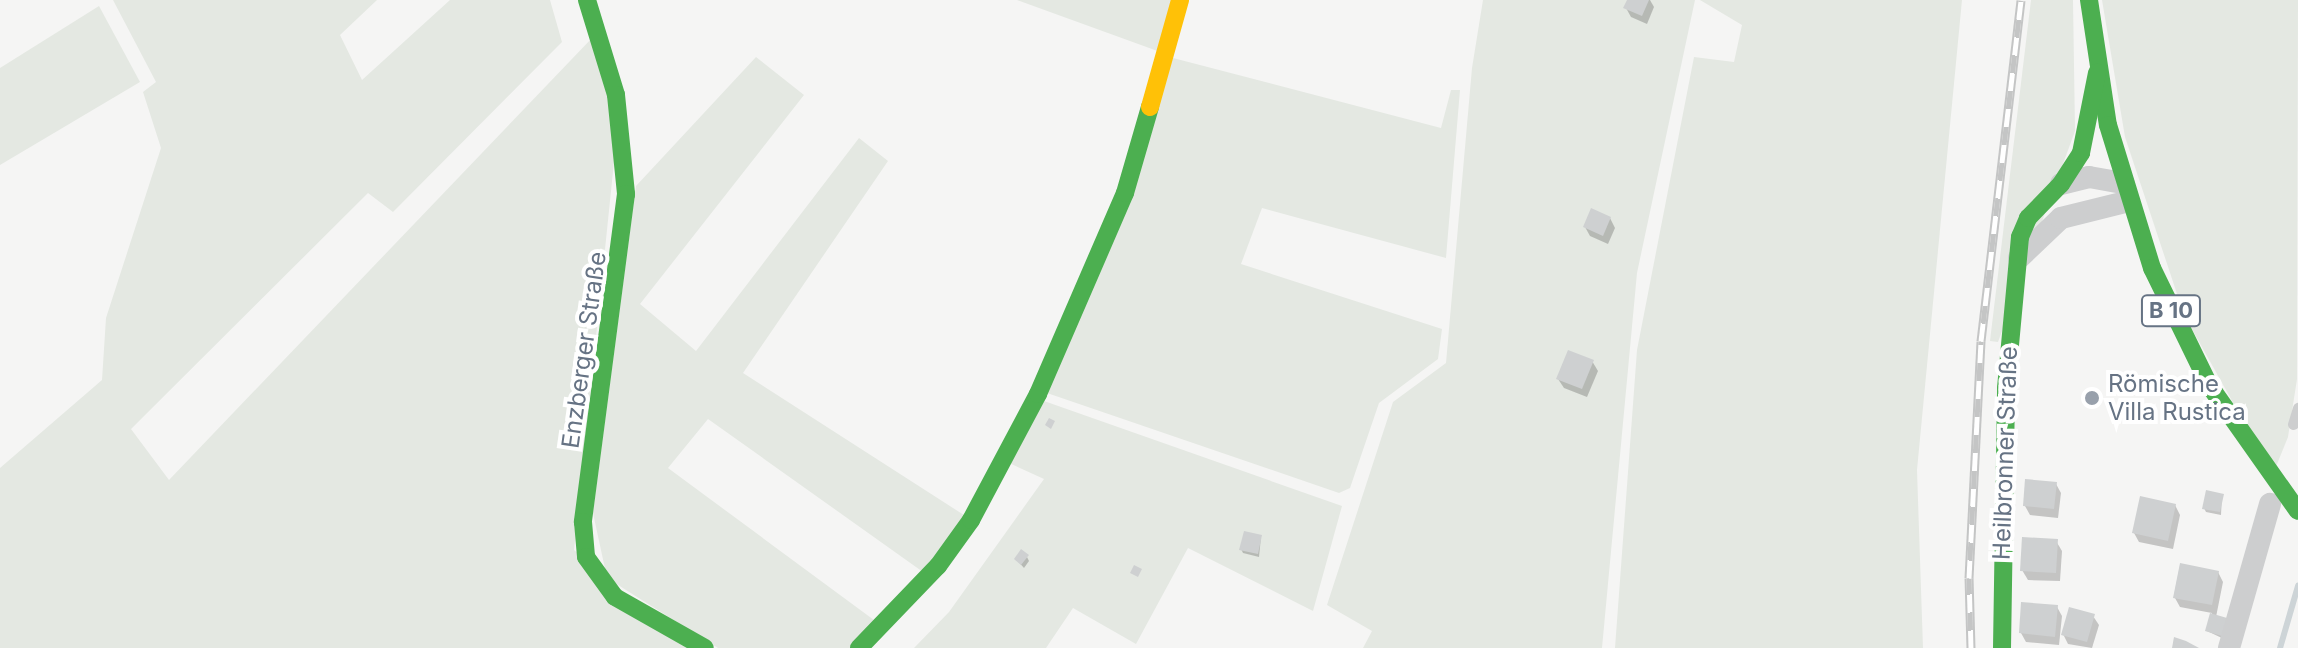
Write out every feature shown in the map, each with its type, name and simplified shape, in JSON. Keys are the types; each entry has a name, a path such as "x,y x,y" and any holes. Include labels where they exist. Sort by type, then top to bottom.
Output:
{"street":[{"name":"Enzberger Straße","path":"587,0 616,95 626,194 583,522 586,557 615,597 705,648"},
{"path":"859,648 938,566 971,520 1038,394 1125,193 1180,0"},
{"name":"Heilbronner Straße","path":"2089,0 2098,70 2126,192"},
{"name":"Heilbronner Straße","path":"2002,648 2006,388 2019,259 2028,218 2061,184 2081,153 2098,70"},
{"path":"2061,184 2089,177 2126,192"},
{"path":"2019,259 2043,229 2061,218 2126,192"},
{"name":"B 10","path":"2126,192 2178,326 2227,416 2298,511"},
{"path":"2229,648 2270,504"}],"lane":[{"path":"2293,424 2298,408"}],"shaded area":[{"path":"113,0 377,0 340,35 362,80 450,0 550,0 562,42 393,212 368,193 131,429 169,480 593,37 617,133 574,550 690,648 0,648 0,468 102,380 106,318 161,148 143,92 156,82"},
{"path":"1017,0 1175,0 1163,53"},
{"path":"1483,0 1695,0 1637,273 1602,648 1363,648 1372,631 1327,605 1393,402 1446,363 1472,68"},
{"path":"1700,0 1962,0 1917,470 1923,648 1615,648 1637,350 1694,57 1734,62 1742,25"},
{"path":"2031,0 2073,0 2075,131 1998,342 1990,341"},
{"path":"2102,0 2298,0 2297,379 2288,437 2273,474 2184,315 2125,137"},
{"path":"99,6 140,82 0,165 0,68"},
{"path":"756,57 804,95 640,304 696,351 859,138 888,161 743,373 967,517 923,572 708,419 668,468 878,623 854,648 718,648 607,578 593,513 636,186"},
{"path":"1173,58 1441,128 1451,90 1460,90 1446,258 1262,208 1241,264 1442,329 1438,359 1379,403 1350,488 1339,493 1047,393"},
{"path":"1044,401 1342,506 1313,611 1188,548 1136,644 1073,608 1046,648 914,648 949,612 1044,479 1009,463"}],"building":[{"path":"1627,0 1649,0 1642,16 1623,8"},
{"path":"1591,208 1611,217 1603,236 1583,227"},
{"path":"1568,350 1594,360 1582,389 1556,379"},
{"path":"1049,418 1055,421 1051,429 1045,425"},
{"path":"2025,479 2057,482 2054,509 2023,506"},
{"path":"2206,490 2224,494 2220,512 2202,509"},
{"path":"2140,496 2176,504 2168,541 2132,533"},
{"path":"1244,531 1262,535 1258,554 1239,550"},
{"path":"2022,537 2058,539 2056,573 2020,571"},
{"path":"1021,549 1029,555 1021,565 1014,559"},
{"path":"2180,563 2219,571 2212,605 2173,598"},
{"path":"1134,565 1142,569 1138,577 1130,573"},
{"path":"2021,602 2058,605 2055,637 2019,633"},
{"path":"2069,607 2095,614 2087,642 2061,635"},
{"path":"2210,613 2227,618 2222,636 2205,631"},
{"path":"2174,637 2186,641 2199,648 2172,648"}],"waterway":[{"path":"2280,648 2298,586"}],"railway":[{"path":"1971,648 1969,578 1981,341 2021,0"}],"traffic: fast":[{"path":"587,0 616,95 626,194 583,522 586,557 615,597 705,648"},
{"path":"2089,0 2108,125 2152,268 2209,385 2298,511"},
{"path":"2002,648 2006,388 2020,237 2028,218 2061,184 2081,153 2097,73"},
{"path":"859,648 938,566 971,520 1038,394 1125,193 1150,107"}],"traffic: slow":[{"path":"1150,107 1180,0"}],"place":[{"name":"Römische Villa Rustica","path":"2092,398"}]}
